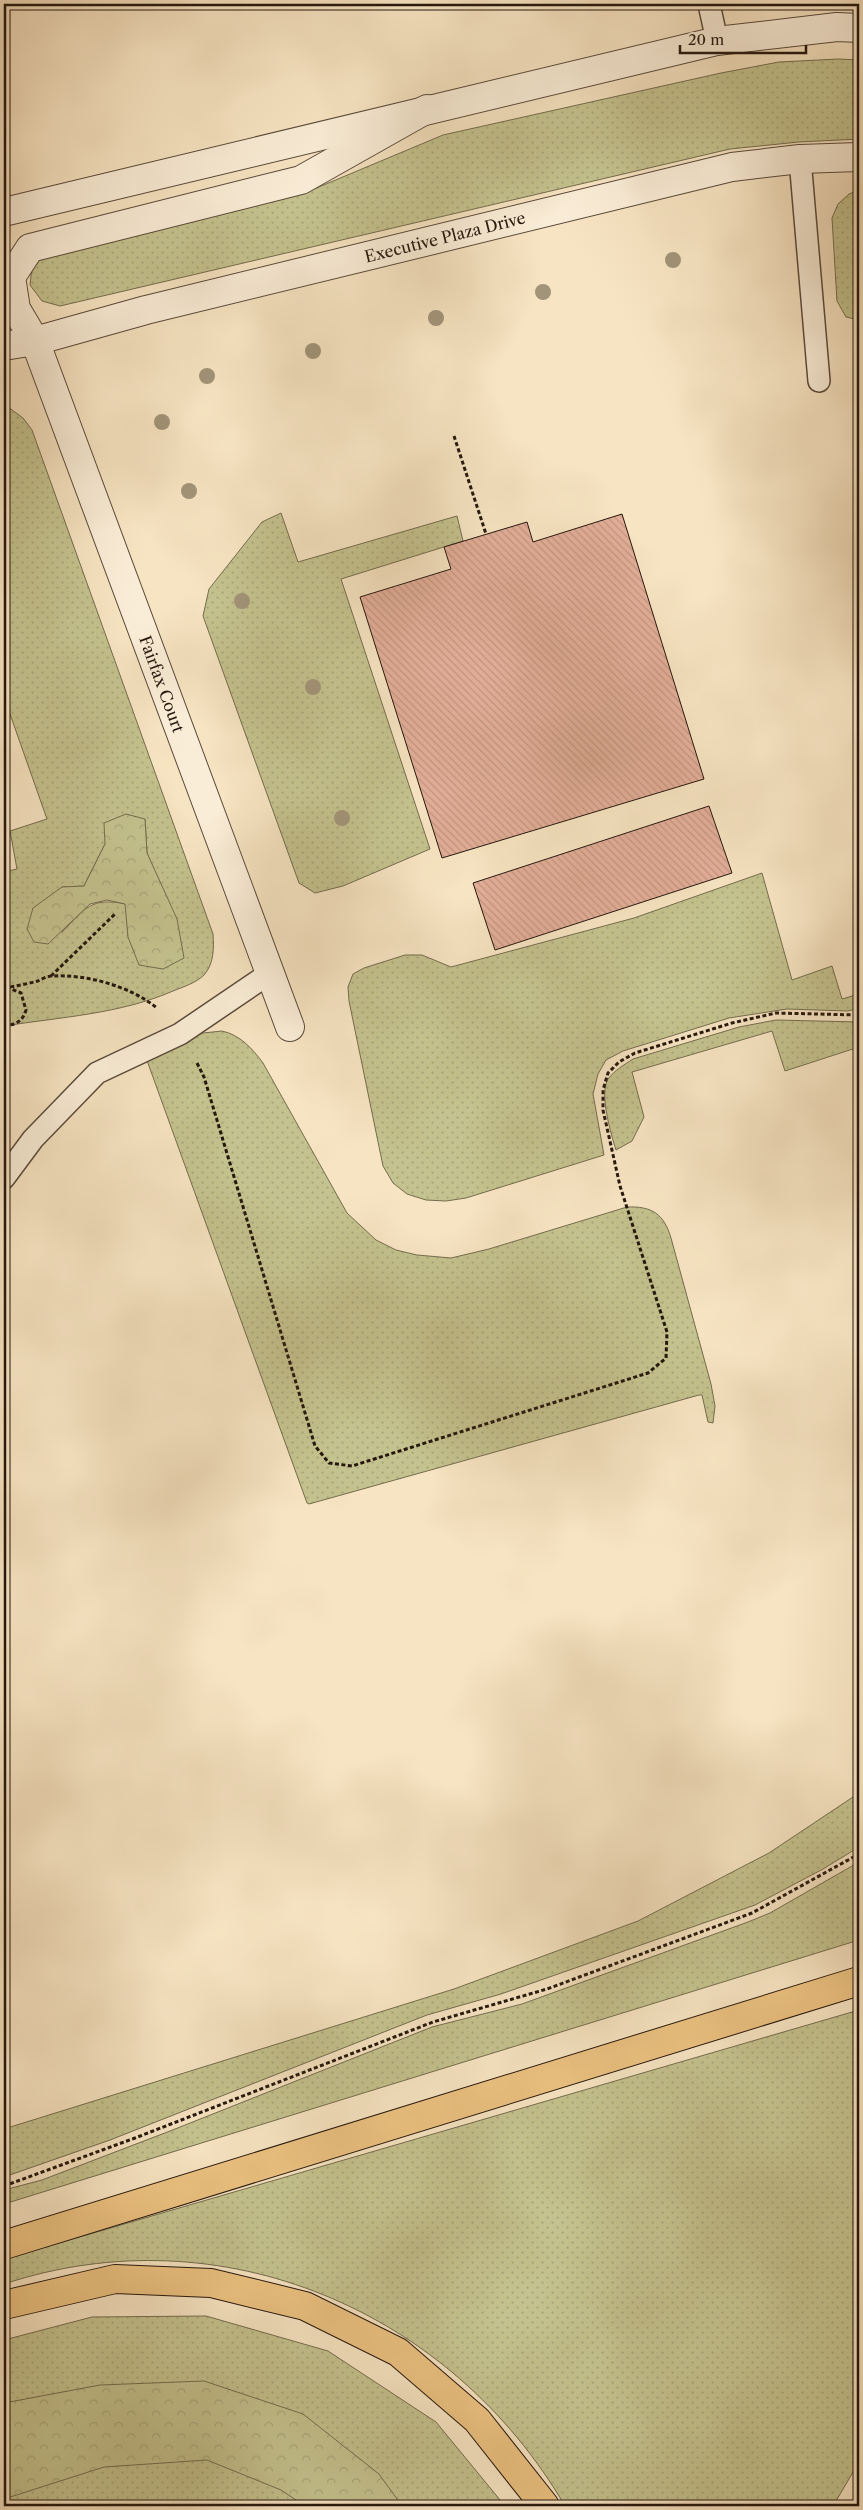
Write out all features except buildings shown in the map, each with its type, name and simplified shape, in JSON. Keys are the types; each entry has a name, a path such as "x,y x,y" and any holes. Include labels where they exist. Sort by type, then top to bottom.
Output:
{"main road":[{"path":"4,2246 859,1981"},
{"path":"4,2305 115,2279 211,2283 305,2306 398,2352 477,2420 545,2506"}],"street":[{"path":"4,212 427,109 717,41 837,27 859,28"},
{"path":"35,341 16,309 11,276 30,248 301,180 427,109"},
{"name":"Executive Plaza Drive","path":"4,346 35,341 174,303 695,176 732,168 800,159 859,157"},
{"name":"Fairfax Court","path":"35,341 290,1026"}],"lane":[{"path":"709,4 717,41"},
{"path":"800,159 819,381"},
{"path":"4,1178 33,1139 97,1073 180,1034 270,972"}],"path":[{"path":"454,436 486,534"},
{"path":"51,976 115,914"},
{"path":"4,988 51,976 120,986 145,998 169,1018 204,1078 315,1446 329,1463 352,1466 648,1372 666,1358 668,1332 620,1186 603,1110 603,1090 608,1073 619,1062 635,1053 732,1023 776,1014 859,1015"},
{"path":"4,988 21,993 26,1010 21,1021 10,1026 4,1025"},
{"path":"4,2186 135,2138 433,2022 547,1990 752,1913 859,1854"}],"green space":[{"path":"838,59 859,60 859,139 799,142 730,149 60,306 42,301 30,285 32,267 47,252 307,192 443,135 721,73 779,62"},
{"path":"859,190 859,320 846,317 837,301 832,218 838,204 849,194"},
{"path":"4,404 23,418 32,430 213,934 212,961 204,975 197,980 153,999 132,1005 90,1014 4,1026 4,872 17,869 10,831 47,819 4,697","holes":["145,819 147,853 160,884 128,936 126,904 114,902 96,903 90,906 62,932 62,887 84,886 105,844"]},
{"path":"281,513 298,562 457,516 463,541 341,579 430,849 343,886 315,893 299,883 203,616 209,589 262,522"},
{"path":"126,814 145,819 147,853 177,919 184,958 163,969 139,965 128,937 125,904 107,900 90,904 48,944 34,942 27,929 33,908 62,887 84,886 105,844 104,823"},
{"path":"762,873 792,980 832,966 842,999 859,994 859,1008 848,1011 787,1009 729,1018 623,1051 606,1060 598,1074 593,1094 604,1155 466,1198 446,1201 426,1200 407,1194 393,1183 383,1166 349,1001 348,987 353,974 364,968 405,955 422,955 451,967 634,918"},
{"path":"776,1020 859,1022 859,1047 785,1071 772,1031 632,1072 644,1117 632,1141 616,1150 605,1104 605,1094 608,1079 617,1070 633,1059 739,1027"},
{"path":"222,1031 245,1043 263,1063 347,1213 376,1240 396,1250 417,1255 451,1258 489,1249 627,1207 643,1208 656,1213 665,1223 671,1238 711,1384 715,1406 713,1423 708,1422 702,1395 699,1395 307,1503 145,1055 203,1033"},
{"path":"859,1793 859,1847 823,1869 755,1905 501,1994 427,2015 110,2140 4,2177 4,2129 454,1989 638,1921 769,1853"},
{"path":"859,1862 859,1940 4,2204 4,2190 42,2180 432,2027 522,2004 748,1922 770,1913"},
{"path":"859,2010 859,2462 833,2506 565,2506 517,2438 460,2379 395,2331 323,2295 247,2271 168,2261 86,2265 4,2284 4,2259"},
{"path":"206,2316 328,2351 436,2422 505,2506 4,2506 4,2340 92,2317"},
{"path":"204,2381 303,2414 379,2474 402,2506 305,2506 281,2490 207,2460 104,2467 4,2499 4,2403 100,2385"}]}
